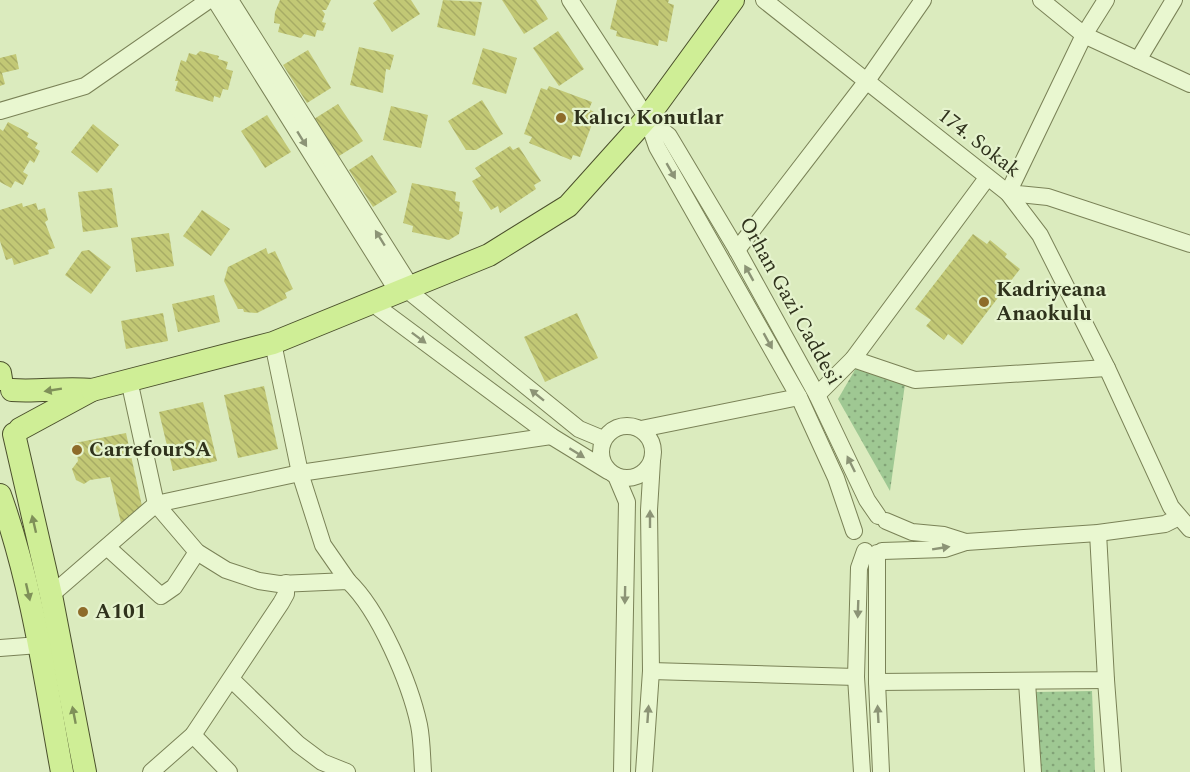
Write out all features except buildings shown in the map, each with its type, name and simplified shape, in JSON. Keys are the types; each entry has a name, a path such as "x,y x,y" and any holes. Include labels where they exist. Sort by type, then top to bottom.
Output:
{"main road":[{"path":"11,435 92,390 273,344 489,255 568,206 647,118 733,0"},
{"path":"3,380 51,391 67,387 92,390"},
{"path":"3,380 24,408 11,435 51,595 85,772"},
{"path":"0,495 20,556 62,772"}],"street":[{"path":"0,111 85,86 209,0"},
{"path":"215,0 405,290 579,429 603,439"},
{"path":"230,0 405,290"},
{"path":"570,0 647,118 657,147 799,397 836,478 856,543 875,552 945,549 966,542 1098,533 1184,523"},
{"name":"174. Sokak","path":"764,0 1008,193 1040,235 1107,368 1171,507 1184,523"},
{"path":"737,250 866,82 922,0"},
{"path":"1041,0 1084,35 1190,84"},
{"path":"1106,0 1084,35 1008,193 1047,198 1190,244"},
{"path":"1138,60 1174,0"},
{"name":"Orhan Gazi Caddesi","path":"647,118 669,136 737,250 817,395 867,500 882,518"},
{"path":"817,395 853,359 987,178"},
{"path":"372,303 551,436 612,474 633,478 652,461"},
{"path":"273,344 285,392 300,473 323,545 348,580 364,596 384,633 420,726 423,772"},
{"path":"853,359 915,380 1107,368"},
{"path":"129,381 156,504 197,552 226,570 259,581 286,583 348,580"},
{"path":"622,772 627,502 600,456 603,439 616,427 624,425 641,429 799,397"},
{"path":"641,429 652,443 649,510 651,671 644,772"},
{"path":"51,595 156,504 300,473 551,436"},
{"path":"854,531 865,517 882,518 912,532 944,535 966,542"},
{"path":"862,772 856,676 859,568 892,536 882,518"},
{"path":"1098,533 1113,772"},
{"path":"106,547 161,596 174,588 197,552"},
{"path":"875,552 881,772"},
{"path":"151,772 193,735 281,603 286,594 286,583"},
{"path":"0,648 39,645"},
{"path":"651,671 856,676"},
{"path":"231,679 298,744 321,762 347,772"},
{"path":"877,682 1106,680"},
{"path":"1027,682 1033,772"},
{"path":"193,735 229,772"}],"green space":[{"path":"856,368 905,384 890,491 838,399"},
{"path":"1092,691 1095,772 1040,772 1035,692"}],"place":[{"name":"Kalıcı Konutlar","path":"561,118"},
{"name":"Kadriyeana Anaokulu","path":"984,302"},
{"name":"CarrefourSA","path":"77,450"},
{"name":"A101","path":"83,612"}]}
